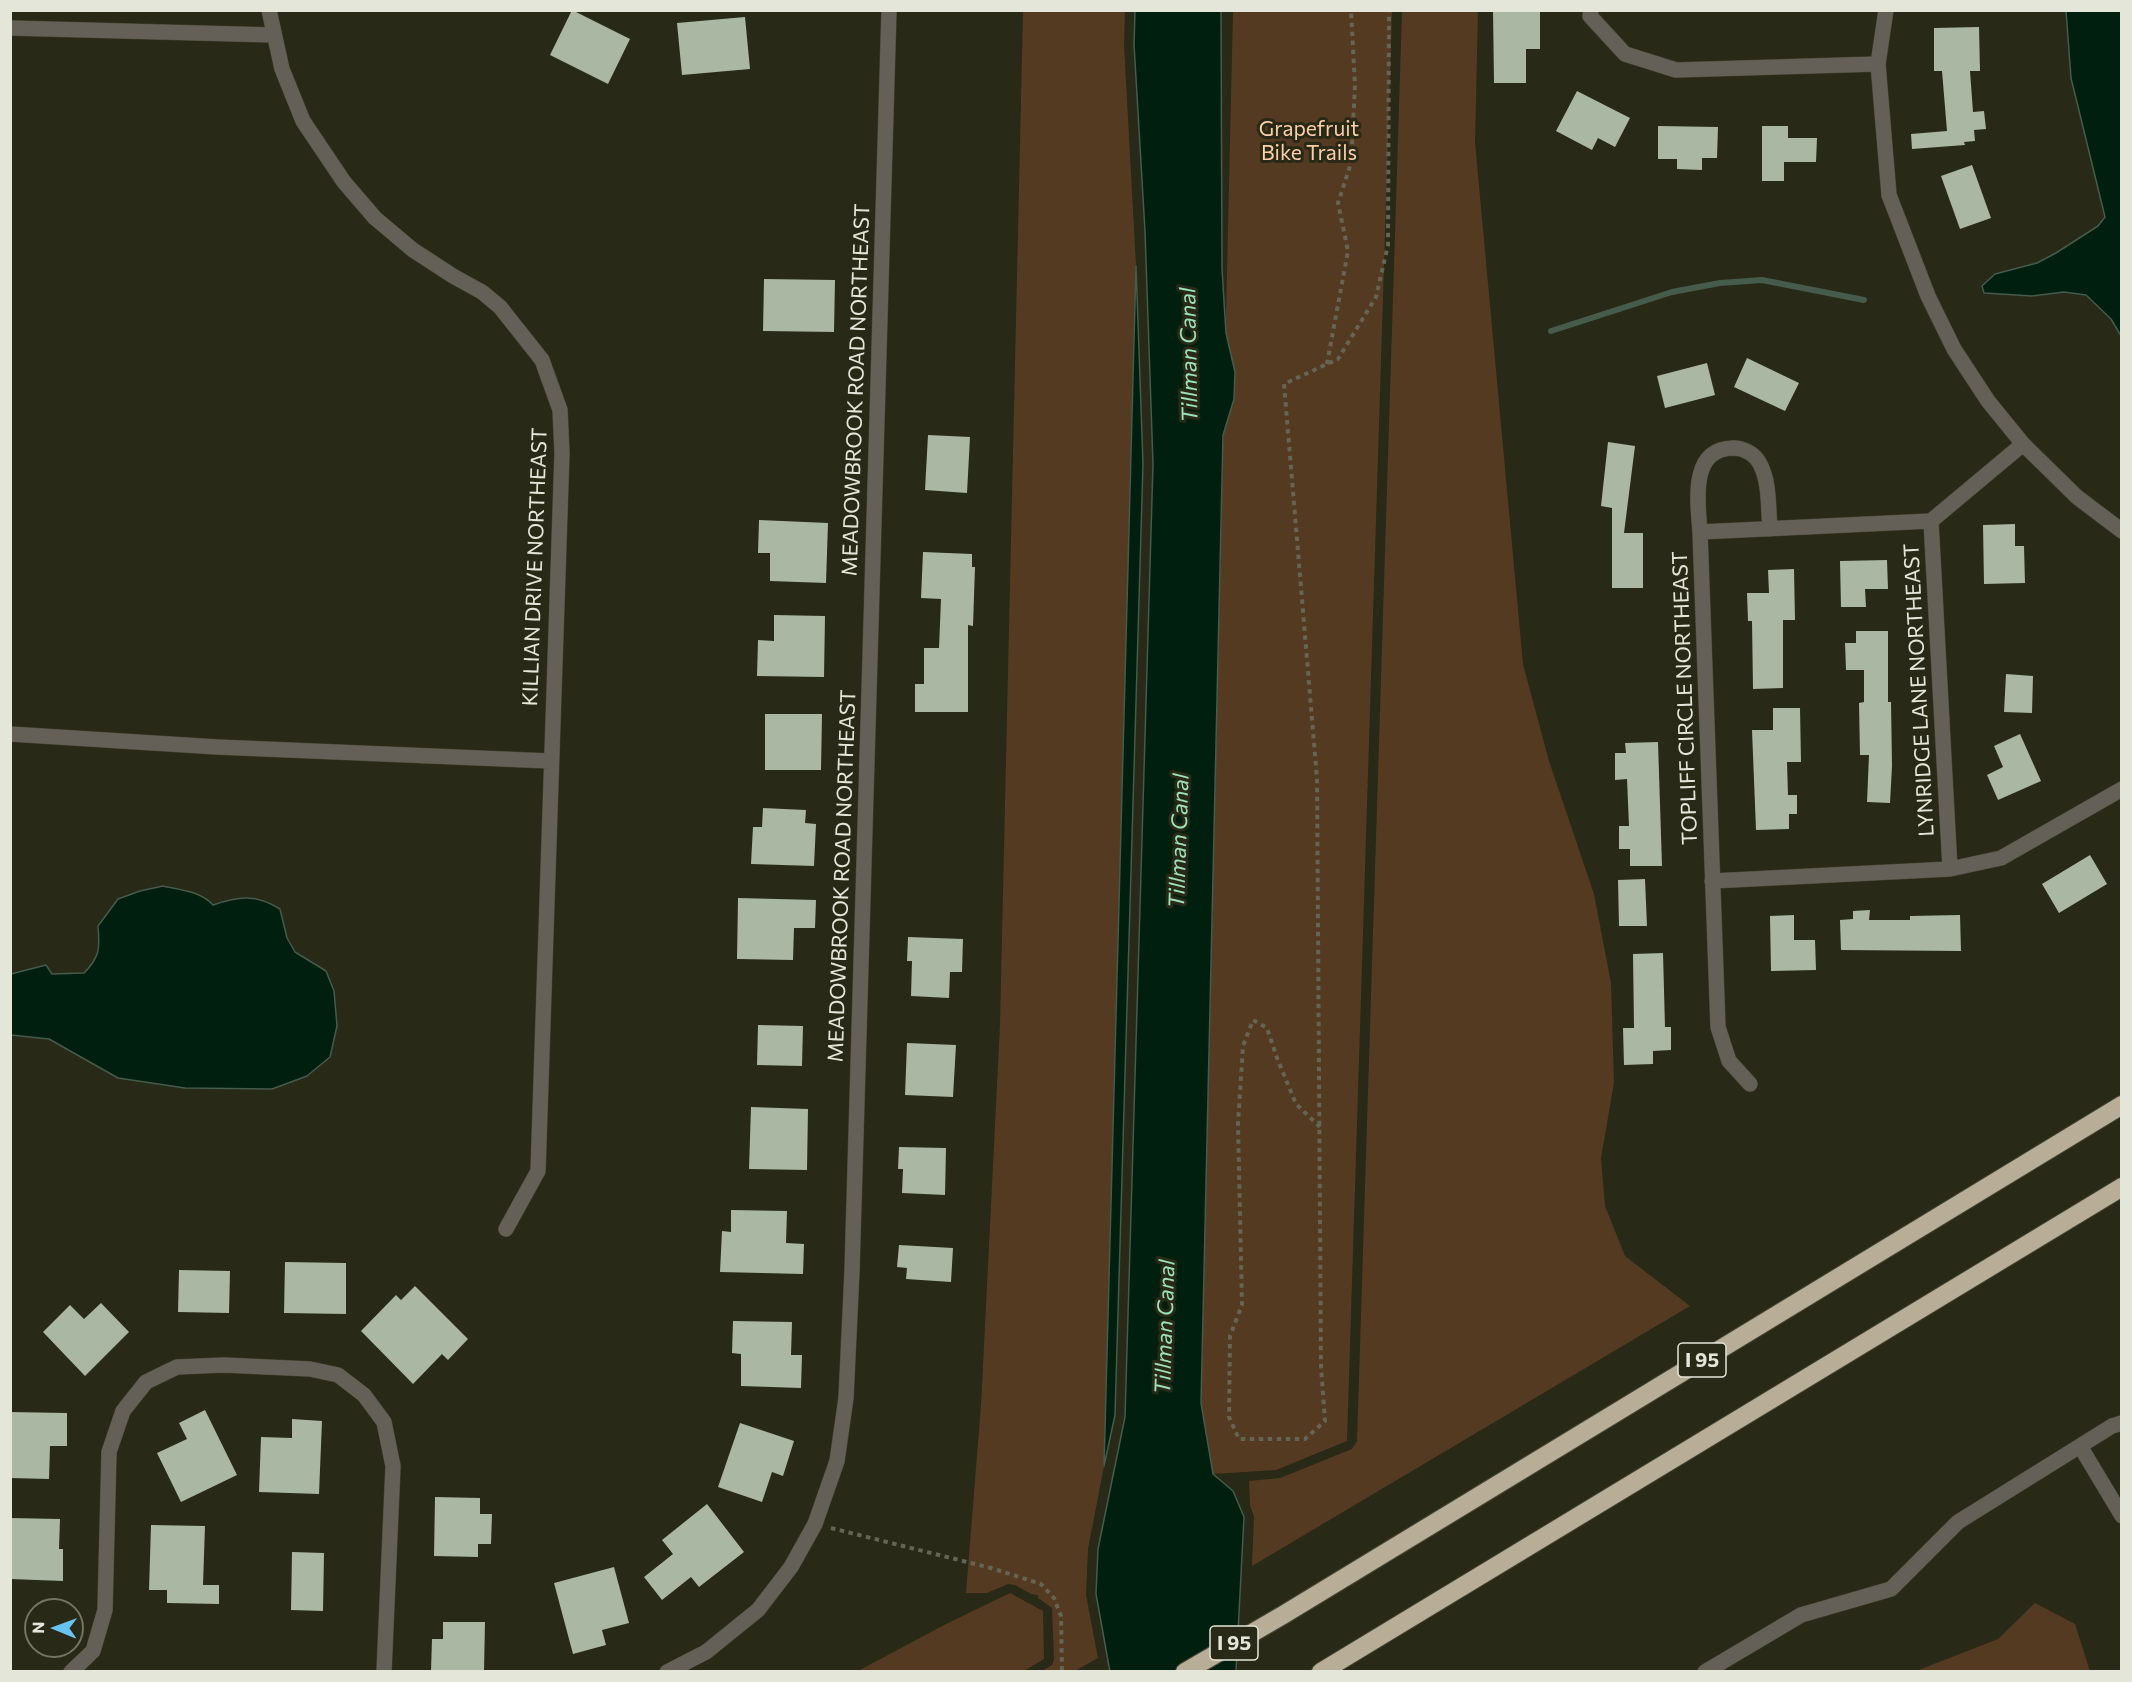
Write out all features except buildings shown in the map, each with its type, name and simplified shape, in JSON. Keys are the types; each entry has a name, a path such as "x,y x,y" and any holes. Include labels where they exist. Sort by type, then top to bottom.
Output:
{"highway":[{"name":"I 95","path":"1185,1671 1283,1615 2121,1105"},
{"path":"1321,1671 2121,1187"}],"street":[{"name":"KILLIAN DRIVE NORTHEAST","path":"269,10 282,69 303,121 344,182 375,218 413,250 482,292 500,307 542,360 560,410 562,453 538,1171 506,1229"},
{"name":"MEADOWBROOK ROAD NORTHEAST","path":"667,1671 706,1652 758,1610 791,1567 815,1524 837,1461 846,1398 852,1271 889,10"},
{"path":"1591,10 1590,16 1625,54 1676,70 1878,64"},
{"path":"1886,10 1878,64 1889,195 1928,296 1954,349 1988,401 2023,444 2077,497 2121,531"},
{"path":"10,28 273,35"},
{"name":"LYNRIDGE LANE NORTHEAST","path":"1950,869 1931,521 2023,444"},
{"path":"1700,532 1697,490 1701,472 1706,462 1714,454 1733,448 1743,449 1759,461 1767,490 1770,529"},
{"name":"TOPLIFF CIRCLE NORTHEAST","path":"1750,1084 1730,1061 1719,1027 1700,532 1931,521"},
{"path":"10,734 217,747 550,761"},
{"path":"1712,881 1950,869 2001,858 2121,789"},
{"path":"71,1671 93,1651 105,1610 109,1452 123,1410 146,1382 177,1367 224,1365 310,1369 338,1375 364,1395 384,1422 393,1466 384,1671"},
{"path":"1705,1671 1801,1616 1891,1589 1958,1522 2112,1426 2121,1423"},
{"path":"2080,1446 2121,1516"}],"path":[{"path":"1327,364 1348,251 1338,203 1351,163 1355,86 1351,10"},
{"path":"1320,1127 1296,1104 1267,1028 1253,1020 1243,1046 1238,1124 1242,1305 1230,1336 1229,1417 1239,1439 1305,1439 1324,1421 1321,1367 1320,1127 1317,779 1284,384 1338,359 1376,297 1388,244 1389,10"},
{"path":"815,1524 991,1568 1041,1584 1054,1598 1061,1616 1062,1671"}],"green space":[{"path":"1023,11 1125,11 1124,44 1136,266 1104,1466 1088,1549 1086,1595 1098,1658 1075,1671 1042,1671 1052,1665 1054,1659 1052,1608 1038,1598 1038,1595 1008,1584 987,1593 966,1593 981,1405 1000,1025"},
{"name":"Grapefruit Bike Trails","path":"1233,11 1392,11 1347,1441 1276,1470 1213,1474 1201,1403"},
{"path":"1402,11 1478,11 1475,142 1523,664 1549,761 1594,894 1611,983 1614,1083 1601,1158 1605,1206 1625,1256 1690,1306 1252,1566 1254,1517 1250,1505 1249,1481 1280,1478 1352,1449 1357,1441"},
{"path":"1010,1593 1043,1611 1044,1659 1024,1671 858,1671 946,1624"},
{"path":"2035,1603 2075,1624 2090,1671 1916,1671 1998,1639"}],"water":[{"name":"Tillman Canal","path":"1135,11 1221,11 1222,269 1226,333 1235,372 1234,399 1223,435 1201,1403 1213,1474 1233,1491 1244,1517 1236,1671 1110,1672 1096,1594 1098,1549 1125,1417 1153,464 1145,231 1134,44"},
{"path":"2066,11 2121,11 2121,336 2111,319 2086,295 2064,292 2032,296 1984,293 1982,286 1995,274 2037,263 2056,253 2098,226 2105,217 2071,78"},
{"path":"1136,266 1143,464 1115,1415 1104,1466"},
{"path":"163,886 196,894 213,905 247,898 263,901 280,909 287,938 295,952 326,971 334,991 337,1026 330,1057 307,1076 272,1089 185,1088 118,1078 49,1039 11,1035 11,974 46,965 52,974 84,973 98,952 98,926 118,899"}],"waterway":[{"path":"1551,331 1672,292 1720,283 1762,280 1864,300"}]}
